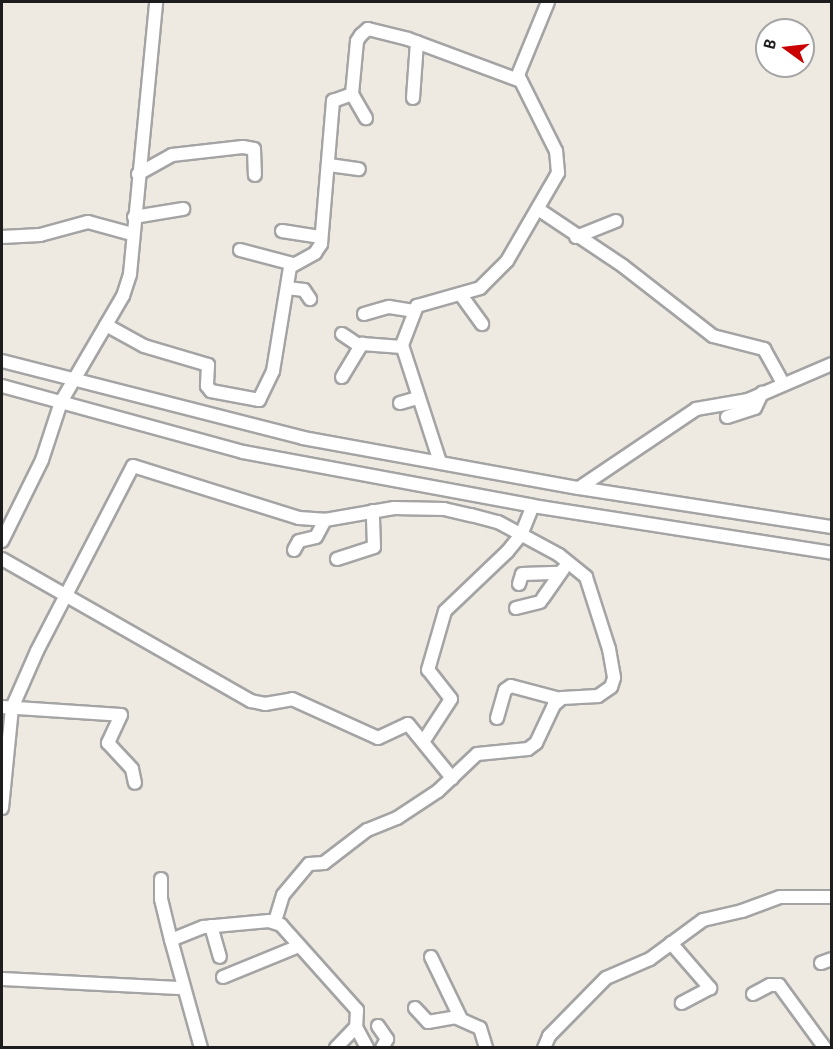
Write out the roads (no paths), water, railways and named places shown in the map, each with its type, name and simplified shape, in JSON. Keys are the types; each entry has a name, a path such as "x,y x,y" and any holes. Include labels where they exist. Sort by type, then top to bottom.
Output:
{"street":[{"path":"2,541 42,460 61,402 106,325 130,274 132,234 156,2"},
{"path":"518,80 548,2"},
{"path":"366,118 352,94 357,41 366,30 417,42 518,80 539,114 558,161 558,173 538,209 507,261 485,285 461,295 417,306 414,311 402,347 440,462"},
{"path":"413,98 417,42"},
{"path":"240,250 293,264 319,249 329,165 333,101 352,94"},
{"path":"138,174 172,155 243,147 254,149 255,175"},
{"path":"329,165 359,169"},
{"path":"134,217 183,208"},
{"path":"538,209 576,237 623,266 713,336 764,349 783,383"},
{"path":"576,237 616,221"},
{"path":"2,237 40,235 88,222 132,234"},
{"path":"282,231 320,237"},
{"path":"106,325 144,346 208,365 207,386 211,392 256,401 273,371 293,264"},
{"path":"287,288 304,290 310,299"},
{"path":"461,295 482,324"},
{"path":"364,314 389,307 414,311"},
{"path":"342,334 360,346 402,347"},
{"path":"342,377 360,346"},
{"path":"2,362 303,438 579,488 831,527"},
{"path":"579,488 683,416 762,393 831,364"},
{"path":"2,388 243,452 533,506 831,553"},
{"path":"727,417 755,408 762,393"},
{"path":"400,403 418,398"},
{"path":"2,807 7,707 68,596 133,466 276,513 325,520 373,511 444,509 498,522 568,562 592,585 615,678 611,687 598,696 560,699 511,686 505,690 497,718"},
{"path":"423,742 451,699 428,670 445,611 495,566 521,535 533,506"},
{"path":"337,559 374,547 373,511"},
{"path":"294,550 299,541 316,537 325,520"},
{"path":"2,559 251,701 265,704 292,699 378,738 405,723 452,778"},
{"path":"516,608 541,600 568,562"},
{"path":"519,584 522,574 560,573"},
{"path":"275,922 283,895 309,864 327,861 367,830 397,818 452,778 482,751 514,751 536,743 560,699"},
{"path":"7,707 121,715 108,743 132,769 135,783"},
{"path":"161,879 161,899 182,988 201,1047"},
{"path":"544,1047 549,1036 606,978 650,959 703,920 742,911 770,900 831,897"},
{"path":"171,940 211,926 275,922 357,1010 356,1027 367,1047"},
{"path":"211,926 219,957"},
{"path":"671,943 710,988 682,1003"},
{"path":"223,977 299,946"},
{"path":"431,957 461,1019"},
{"path":"2,979 182,988"},
{"path":"753,994 770,984 779,985 825,1047"},
{"path":"415,1008 428,1022 461,1019 483,1030 486,1047"},
{"path":"378,1026 387,1039 382,1047"},
{"path":"336,1047 356,1027"}]}
